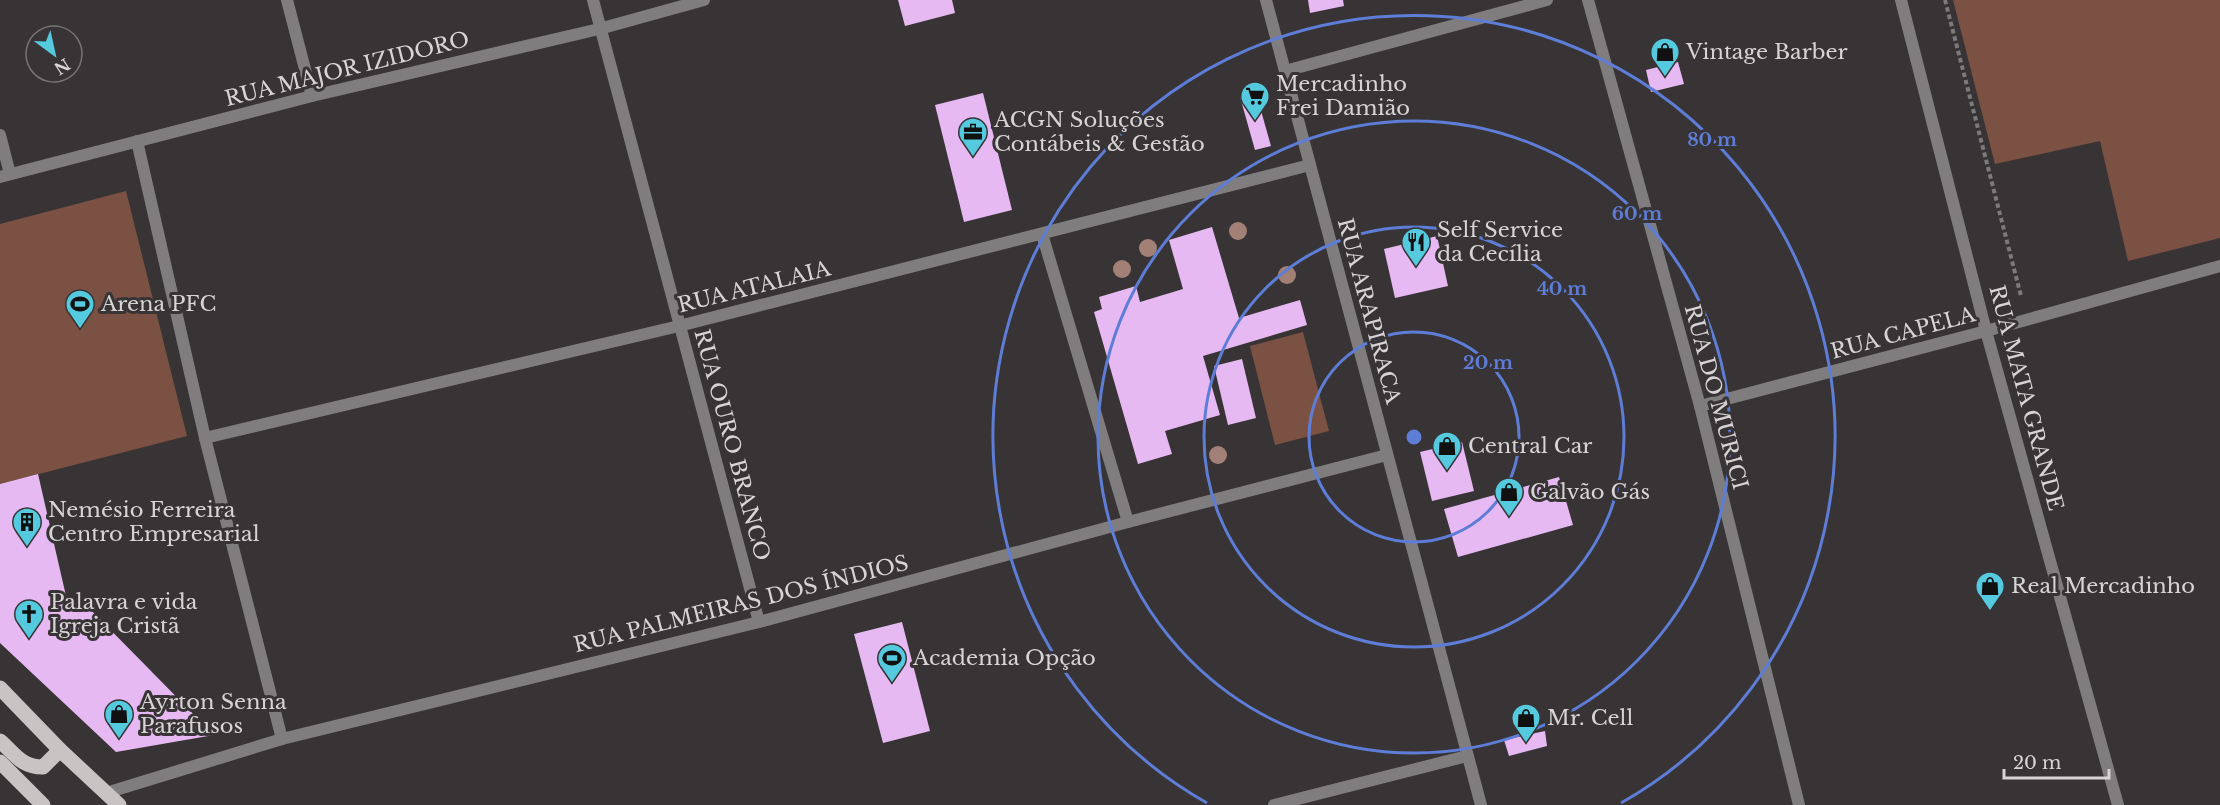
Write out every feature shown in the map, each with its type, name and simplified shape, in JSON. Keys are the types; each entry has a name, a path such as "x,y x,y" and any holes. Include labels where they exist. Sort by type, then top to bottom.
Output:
{"main road":[{"path":"0,688 60,750 119,805"},
{"path":"0,741 21,761 32,767 42,766 60,750"},
{"path":"0,762 43,805"}],"street":[{"path":"287,0 312,96"},
{"name":"RUA OURO BRANCO","path":"592,0 759,622"},
{"name":"RUA MAJOR IZIDORO","path":"5,175 312,96 599,29 704,0"},
{"name":"RUA ARAPIRACA","path":"1266,0 1480,805"},
{"path":"1285,71 1547,0"},
{"name":"RUA DO MURICI","path":"1588,0 1700,405 1799,805"},
{"name":"RUA MATA GRANDE","path":"1901,0 1986,332 2118,805"},
{"path":"0,135 5,175"},
{"path":"137,141 205,438 282,739"},
{"name":"RUA ATALAIA","path":"205,438 679,326 1310,165"},
{"path":"1042,234 1128,522"},
{"name":"RUA CAPELA","path":"1700,405 1986,332 2220,266"},
{"name":"RUA PALMEIRAS DOS ÍNDIOS","path":"106,793 282,739 759,622 1128,522 1387,455"},
{"path":"1274,805 1467,756"}],"path":[{"path":"1945,0 2021,298"}],"shaded area":[{"path":"1953,0 2220,0 2220,238 2128,261 2100,141 1995,164"},
{"name":"Arena PFC","path":"126,191 187,436 0,484 0,224"},
{"path":"1303,332 1329,431 1275,445 1250,346"}],"building":[{"path":"898,0 952,0 955,13 905,26"},
{"path":"1308,0 1343,0 1344,6 1310,13"},
{"name":"Vintage Barber","path":"1678,62 1684,84 1651,92 1646,70"},
{"name":"ACGN Soluções Contábeis & Gestão","path":"983,93 1012,210 964,222 935,105"},
{"name":"Mercadinho Frei Damião","path":"1256,93 1271,146 1255,150 1240,97"},
{"path":"1212,227 1239,318 1300,300 1307,325 1203,356 1220,415 1165,431 1172,454 1138,464 1094,312 1102,309 1099,297 1136,286 1140,302 1183,289 1169,240"},
{"name":"Self Service da Cecília","path":"1437,236 1448,286 1395,298 1384,249"},
{"path":"1242,359 1256,418 1228,425 1214,366"},
{"name":"Central Car","path":"1462,442 1474,491 1432,501 1420,452"},
{"path":"38,474 69,609 85,604 214,735 116,752 0,643 0,484"},
{"name":"Galvão Gás","path":"1559,477 1573,525 1458,557 1444,509"},
{"name":"Academia Opção","path":"902,622 930,731 883,743 854,634"},
{"name":"Mr. Cell","path":"1545,731 1547,746 1509,756 1504,740"}],"place":[{"name":"Vintage Barber","path":"1665,78"},
{"name":"Mercadinho Frei Damião","path":"1255,122"},
{"name":"ACGN Soluções Contábeis & Gestão","path":"973,158"},
{"name":"Self Service da Cecília","path":"1416,268"},
{"name":"Arena PFC","path":"80,330"},
{"name":"Central Car","path":"1447,472"},
{"name":"Galvão Gás","path":"1509,518"},
{"name":"Nemésio Ferreira Centro Empresarial","path":"27,548"},
{"name":"Real Mercadinho","path":"1990,612"},
{"name":"Palavra e vida Igreja Cristã","path":"29,640"},
{"name":"Academia Opção","path":"892,684"},
{"name":"Ayrton Senna Parafusos","path":"119,740"},
{"name":"Mr. Cell","path":"1526,744"}]}
